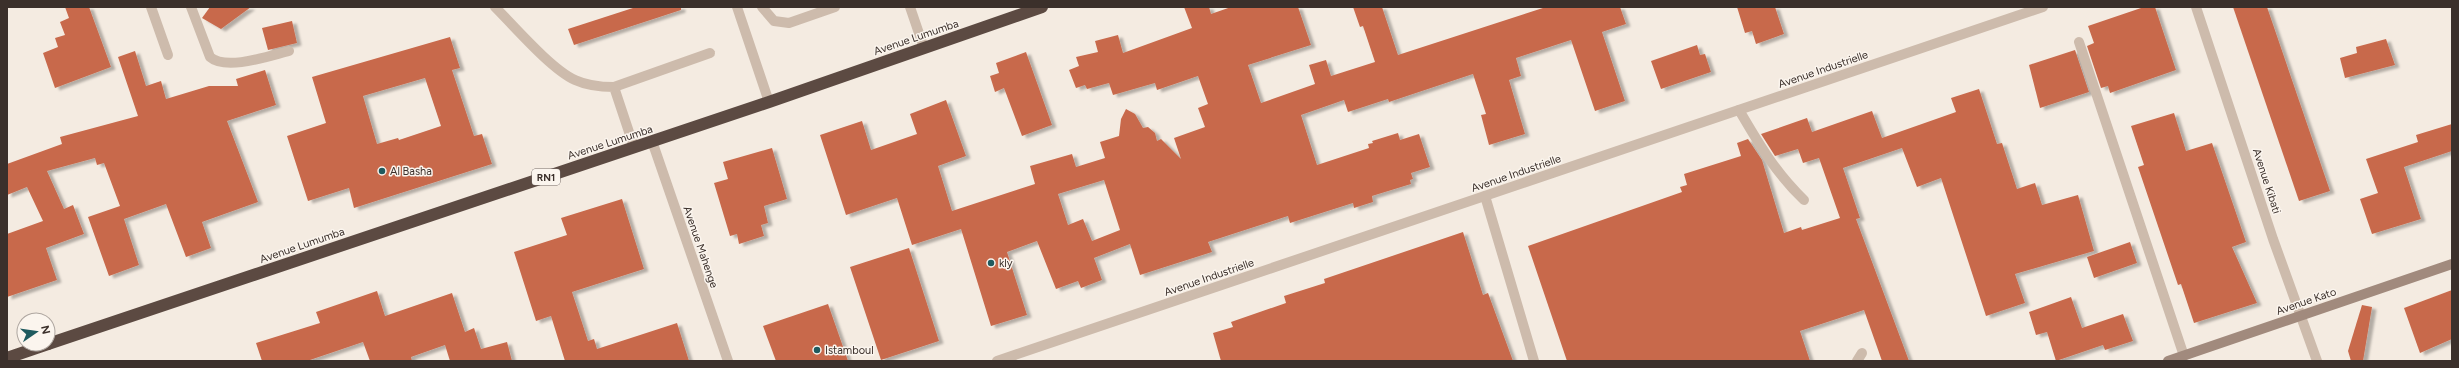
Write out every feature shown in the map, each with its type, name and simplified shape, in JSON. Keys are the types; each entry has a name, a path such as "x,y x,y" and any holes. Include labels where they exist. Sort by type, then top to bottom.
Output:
{"highway":[{"name":"Avenue Lumumba","path":"56,341 652,142 1042,7"},
{"name":"Avenue Lumumba","path":"7,358 25,352"}],"street":[{"path":"151,7 168,55"},
{"path":"191,7 210,57 215,62 234,63 289,51"},
{"path":"496,7 542,54 574,80 593,86 614,87 710,53"},
{"path":"737,7 769,102"},
{"path":"762,7 774,21 790,23 835,7"},
{"path":"910,7 924,48"},
{"name":"Avenue Industrielle","path":"997,361 2042,7"},
{"name":"Avenue Kibati","path":"2196,7 2317,361"},
{"path":"2079,42 2176,359"},
{"path":"614,87 634,147"},
{"path":"1739,110 1768,160 1782,179 1804,200"},
{"name":"Avenue Mahenge","path":"652,142 728,361"},
{"path":"1485,196 1534,361"},
{"name":"Avenue Kato","path":"2176,359 2452,264"}],"building":[{"path":"65,7 89,7 111,67 55,88 43,53 58,47 55,38 65,35 60,22 69,18"},
{"path":"210,7 251,7 221,29 202,18"},
{"path":"636,7 681,7 681,10 574,45 568,29"},
{"path":"1184,7 1209,7 1211,14 1231,7 1298,7 1311,45 1248,65 1261,103 1315,84 1309,65 1326,60 1331,76 1375,62 1363,26 1360,27 1353,7 1382,7 1398,55 1546,7 1620,7 1626,24 1602,32 1625,101 1595,111 1571,40 1516,58 1521,76 1509,80 1525,134 1489,145 1481,115 1486,114 1473,74 1389,102 1388,99 1348,112 1344,100 1301,115 1317,165 1369,148 1368,144 1373,143 1372,141 1398,133 1400,140 1419,134 1430,167 1411,173 1413,179 1410,180 1411,184 1372,196 1373,202 1354,208 1353,203 1290,223 1288,216 1208,242 1212,252 1140,275 1130,244 1094,258 1102,280 1081,288 1078,281 1056,289 1037,241 1007,252 1027,315 991,326 961,229 912,245 897,198 846,215 820,135 862,121 871,150 917,134 910,114 946,100 966,156 938,166 952,211 1035,184 1030,166 1072,154 1076,167 1105,158 1100,142 1119,136 1121,119 1126,109 1135,114 1143,128 1148,127 1155,133 1157,141 1161,139 1181,159 1174,138 1205,127 1198,108 1208,104 1198,76 1157,90 1155,83 1113,95 1109,83 1087,89 1085,85 1076,88 1069,70 1079,66 1076,57 1098,52 1095,41 1118,35 1123,53 1192,28","holes":["1104,180 1120,230 1092,241 1083,219 1068,225 1058,194"]},
{"path":"1737,7 1775,7 1784,34 1756,44 1752,31 1745,33"},
{"path":"2144,7 2155,7 2176,70 2110,93 2108,86 2101,88 2087,46 2094,43 2088,26"},
{"path":"2233,7 2267,7 2330,191 2299,201"},
{"path":"292,21 297,43 268,50 262,28"},
{"path":"450,37 460,68 452,70 474,136 482,134 492,164 354,208 349,188 308,201 287,136 326,123 312,77","holes":["425,78 441,126 399,140 398,138 377,144 363,96"]},
{"path":"2386,39 2395,65 2345,78 2340,58 2357,53 2356,47"},
{"path":"1697,45 1700,55 1705,54 1711,72 1661,89 1651,61"},
{"path":"2075,50 2089,92 2040,108 2029,65"},
{"path":"135,51 146,86 161,81 166,99 209,86 238,86 236,79 265,70 276,105 227,121 258,202 202,222 211,248 186,257 166,204 124,219 139,265 109,276 88,217 120,206 104,163 97,165 95,158 47,171 64,209 73,205 84,234 46,248 57,280 7,297 7,234 43,221 27,187 7,195 7,164 62,144 60,137 138,116 118,57"},
{"path":"1026,52 1052,125 1022,136 1004,88 995,92 990,76 999,73 996,63"},
{"path":"1979,89 1997,144 2002,143 2017,189 2035,183 2042,205 2078,195 2094,251 2015,274 2025,303 1986,316 1941,178 1917,187 1902,148 1843,168 1860,218 1856,219 1909,361 1882,361 1864,310 1800,331 1810,361 1567,361 1528,246 1682,192 1680,187 1687,185 1684,174 1741,156 1737,143 1748,139 1762,160 1784,233 1801,227 1802,230 1840,218 1819,158 1803,163 1798,149 1775,156 1761,134 1807,118 1812,132 1872,111 1882,138 1956,112 1951,98"},
{"path":"2174,113 2186,151 2212,143 2246,242 2232,247 2257,303 2194,323 2181,284 2178,285 2138,167 2144,165 2131,126"},
{"path":"2452,124 2452,151 2404,167 2421,219 2372,234 2360,199 2378,193 2366,159 2418,142 2416,135"},
{"path":"772,148 787,199 764,206 768,223 761,225 764,236 739,244 737,234 730,236 714,183 728,179 723,162"},
{"path":"622,199 644,269 572,292 588,341 594,339 597,349 677,323 689,361 565,361 551,316 536,321 514,252 567,235 561,218"},
{"path":"1463,232 1483,295 1488,293 1513,361 1221,361 1213,333 1233,327 1231,322 1286,303 1284,296 1325,283 1324,279"},
{"path":"2130,242 2137,263 2094,278 2087,257"},
{"path":"909,248 939,341 881,360 850,267"},
{"path":"2452,290 2452,339 2420,353 2404,308"},
{"path":"377,291 385,316 452,293 465,332 474,328 481,349 507,342 512,361 450,361 445,345 411,357 412,361 370,361 363,342 307,361 262,361 256,343 320,323 316,312"},
{"path":"2071,297 2082,328 2123,314 2133,341 2105,350 2103,345 2056,361 2047,332 2036,335 2029,312"},
{"path":"828,304 848,361 776,361 763,326"},
{"path":"2362,305 2372,307 2363,361 2351,361 2348,351"}],"place":[{"name":"Al Basha","path":"382,171"},
{"name":"kly","path":"991,263"},
{"name":"Istamboul","path":"817,350"}]}
